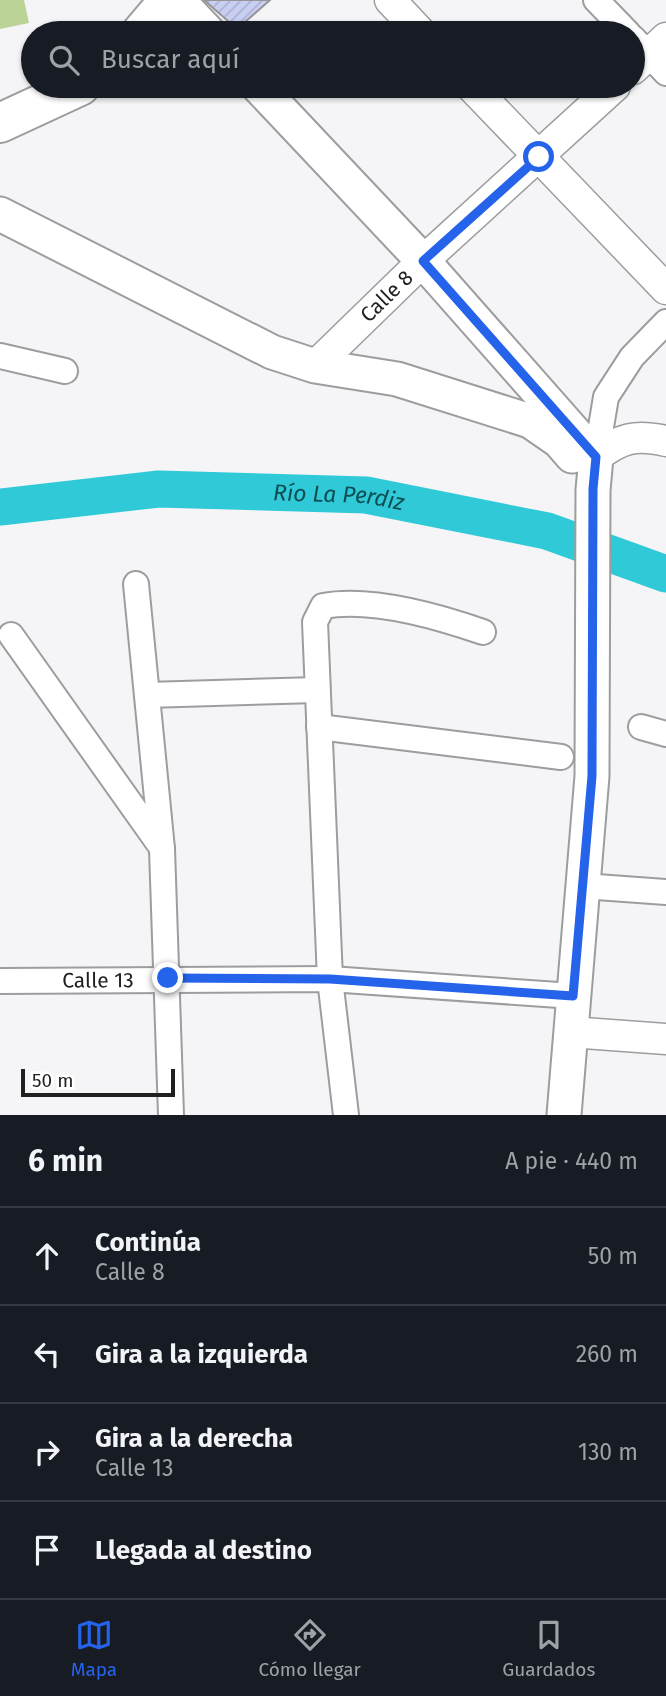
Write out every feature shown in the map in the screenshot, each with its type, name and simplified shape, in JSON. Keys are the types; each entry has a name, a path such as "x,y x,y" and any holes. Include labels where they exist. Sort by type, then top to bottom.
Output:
{"main road":[{"path":"123,21 140,0"},
{"path":"151,21 169,0"},
{"path":"178,0 198,21"},
{"path":"0,98 21,89"},
{"path":"0,123 54,98"},
{"path":"269,98 423,261 594,476 592,776 564,1115"},
{"path":"0,214 272,352 315,366 397,379 530,421 559,441 594,476"}],"street":[{"path":"390,0 410,21"},
{"path":"596,0 616,21"},
{"path":"482,98 666,289"},
{"name":"Calle 8","path":"315,366 423,261 602,98"},
{"path":"594,476 606,397 632,358 666,322"},
{"path":"0,356 65,371"},
{"path":"594,476 617,441 634,436 666,441"},
{"path":"136,584 162,849 171,1115"},
{"path":"346,1115 330,979 315,622 323,607 344,602 441,618 483,632"},
{"path":"11,635 162,849"},
{"path":"147,695 317,690"},
{"path":"319,727 561,757"},
{"path":"641,727 666,734"},
{"path":"583,886 666,892"},
{"name":"Calle 13","path":"0,981 330,979 573,996"},
{"path":"570,1032 666,1039"}],"green space":[{"path":"0,0 24,0 29,21 0,29"}],"building":[{"path":"204,0 270,0 246,21 228,21"}],"waterway":[{"name":"Río La Perdiz","path":"0,507 159,489 366,495 547,531 666,574"}],"route":[{"path":"168,978 330,979 573,996 592,776 593,483 596,457 423,261 539,157"}]}
